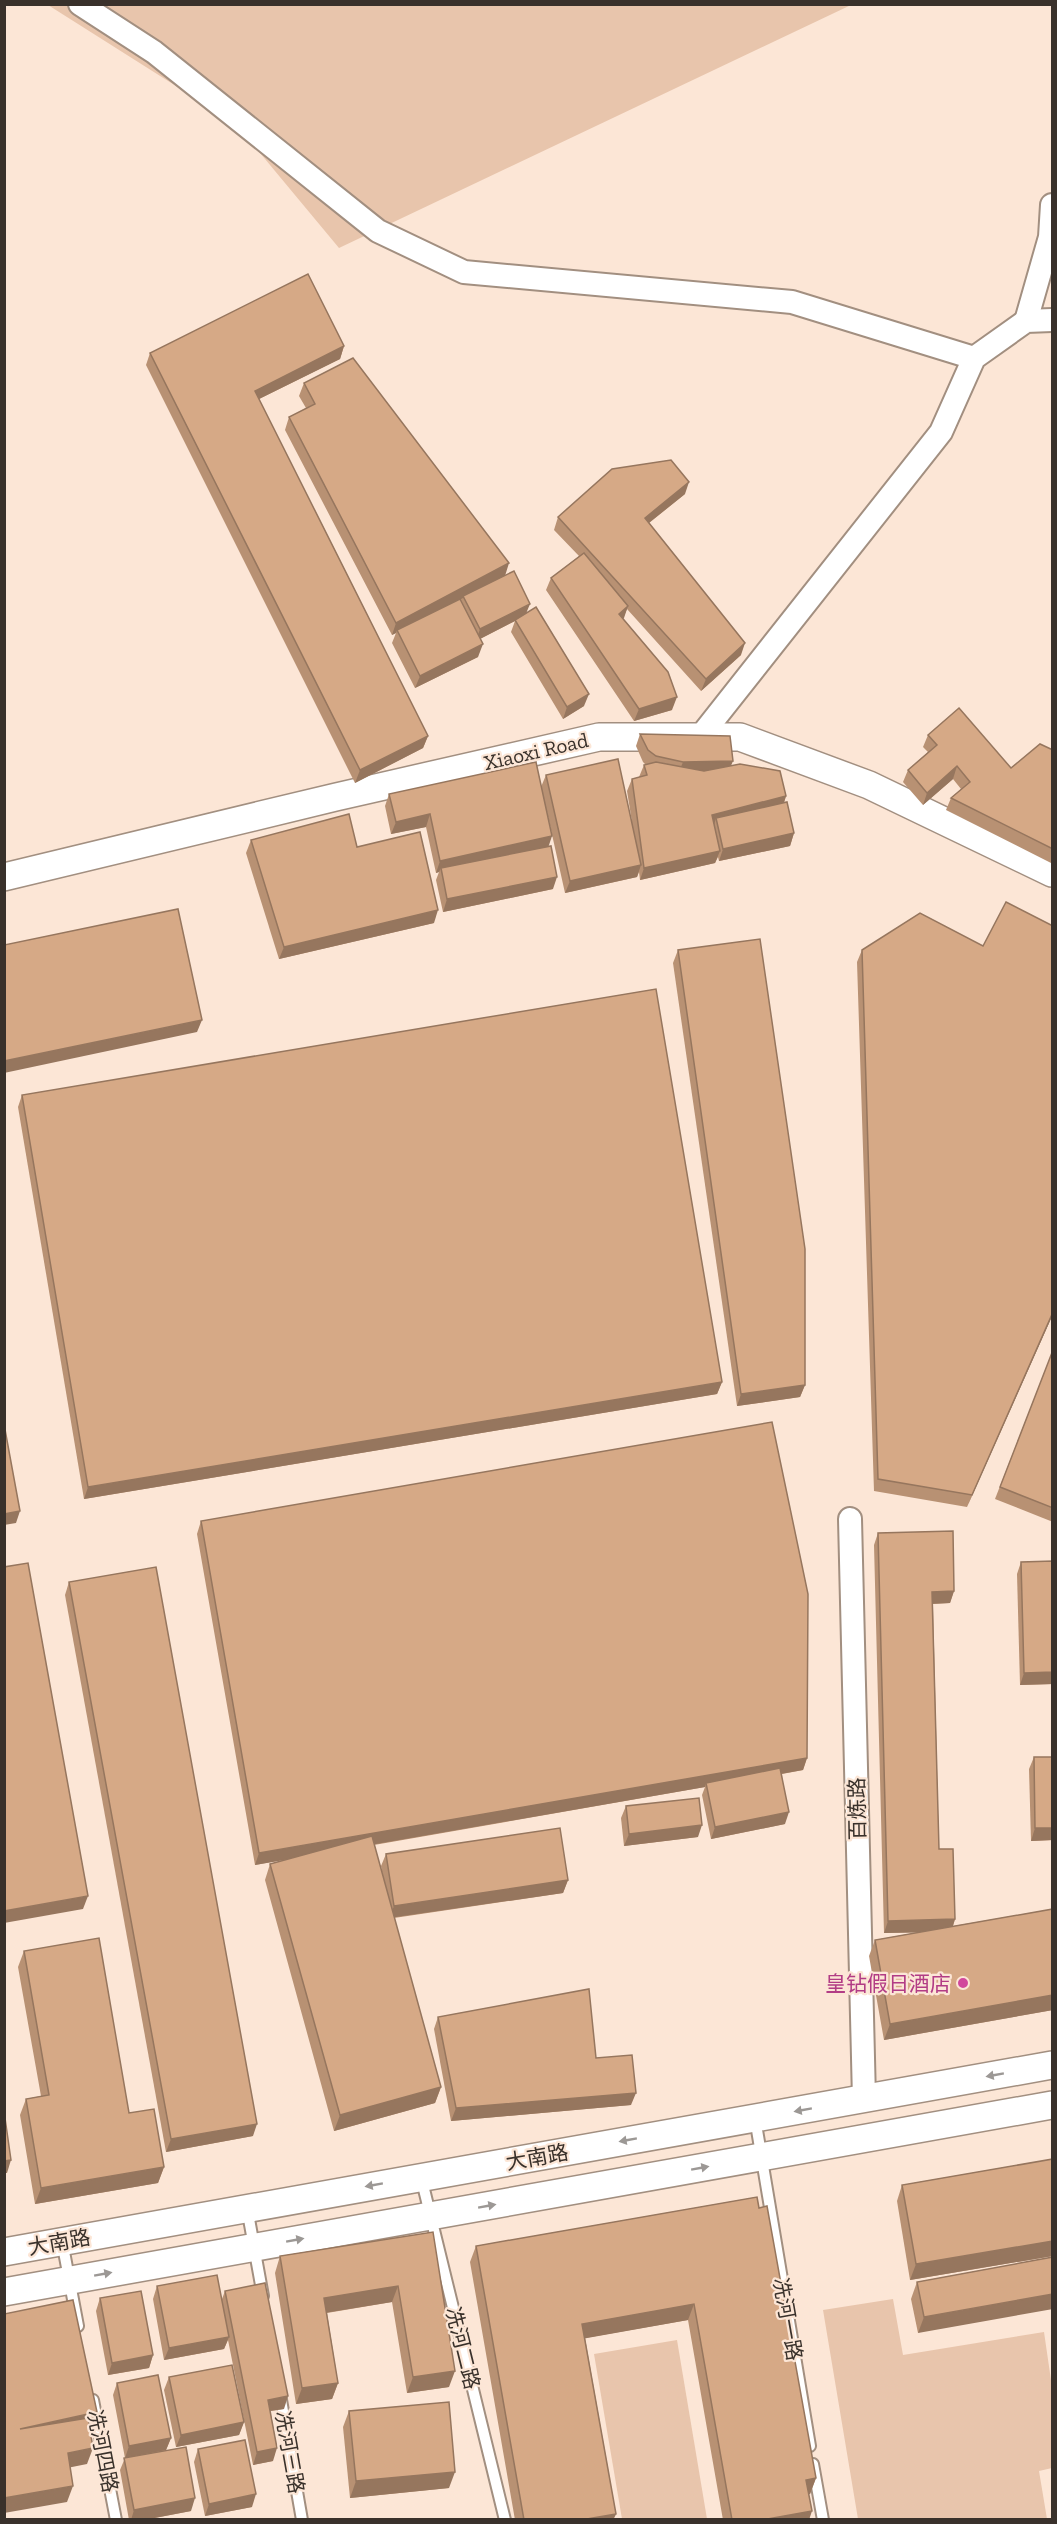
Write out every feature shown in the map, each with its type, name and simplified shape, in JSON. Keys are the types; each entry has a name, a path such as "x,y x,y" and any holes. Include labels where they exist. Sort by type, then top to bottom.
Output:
{"street":[{"path":"80,4 154,52 378,231 464,272 792,302 974,358"},
{"path":"1026,321 1050,237 1053,205"},
{"path":"700,737 941,432 974,358 1026,321 1053,320"},
{"name":"Xiaoxi Road","path":"4,877 336,796 599,737 740,737 869,785 1053,873"},
{"name":"百炼路","path":"850,1519 864,2099"},
{"name":"大南路","path":"754,2118 1053,2065"},
{"name":"大南路","path":"4,2292 1053,2105"},
{"name":"大南路","path":"4,2252 763,2116 754,2118"}],"lane":[{"name":"冼河一路","path":"754,2118 823,2520"},
{"name":"冼河二路","path":"421,2177 505,2520"},
{"path":"247,2208 264,2304"},
{"path":"62,2241 81,2337"},
{"name":"冼河三路","path":"278,2384 302,2520"},
{"name":"冼河四路","path":"92,2394 116,2520"}],"shaded area":[{"path":"48,5 851,5 339,248 236,124"},
{"path":"893,2299 903,2355 1044,2332 1052,2387 1052,2468 1039,2471 1047,2519 858,2519 823,2310"},
{"path":"677,2340 707,2519 622,2519 594,2354"}],"building":[{"path":"308,274 344,346 255,391 428,736 360,770 150,353"},
{"path":"353,358 509,563 396,623 289,417 315,404 304,383"},
{"path":"671,460 689,482 645,518 745,643 706,679 558,517 612,469"},
{"path":"584,553 628,606 619,614 668,672 677,697 639,709 551,578"},
{"path":"514,571 530,604 480,629 463,596"},
{"path":"460,599 483,644 420,676 397,630"},
{"path":"536,607 589,694 567,707 515,620"},
{"path":"959,708 1011,768 1040,744 1053,750 1053,849 951,798 970,782 957,766 927,793 908,770 937,745 928,735"},
{"path":"640,734 730,736 733,761 683,762 656,756 648,750"},
{"path":"618,759 641,865 570,881 546,775"},
{"path":"536,762 552,836 440,861 430,814 396,822 389,794"},
{"path":"656,762 704,771 740,764 780,771 786,796 712,815 720,851 644,868 632,779 647,775 644,765"},
{"path":"787,802 794,833 723,849 716,818"},
{"path":"349,814 357,847 420,832 438,910 284,947 251,840"},
{"path":"551,846 557,877 447,899 441,868"},
{"path":"1006,902 1053,926 1053,1312 972,1495 878,1479 862,950 920,913 983,946"},
{"path":"178,909 202,1020 4,1061 4,945"},
{"path":"760,939 805,1249 805,1385 741,1394 678,950"},
{"path":"656,989 722,1382 88,1487 22,1095"},
{"path":"1053,1350 1053,1508 1000,1487"},
{"path":"772,1422 808,1594 807,1758 259,1853 201,1521"},
{"path":"4,1424 20,1511 4,1514"},
{"path":"953,1531 954,1591 932,1592 939,1849 953,1849 955,1919 888,1921 878,1533"},
{"path":"1053,1561 1053,1672 1024,1673 1021,1562"},
{"path":"28,1563 88,1896 4,1911 4,1567"},
{"path":"156,1567 257,2124 171,2139 69,1582"},
{"path":"1034,1757 1053,1757 1053,1828 1035,1828"},
{"path":"780,1768 789,1812 715,1827 706,1783"},
{"path":"699,1798 702,1825 629,1834 626,1806"},
{"path":"560,1828 568,1880 394,1906 386,1854"},
{"path":"372,1836 441,2087 340,2115 270,1864"},
{"name":"皇钻假日酒店","path":"1053,1909 1053,1995 890,2024 875,1940"},
{"path":"99,1938 129,2113 154,2109 164,2167 41,2188 26,2099 49,2095 24,1951"},
{"path":"589,1989 596,2058 632,2055 636,2093 456,2108 438,2017"},
{"path":"4,2111 11,2160 4,2161"},
{"path":"1053,2159 1053,2241 916,2264 902,2185"},
{"path":"757,2197 759,2208 767,2206 816,2478 806,2480 812,2511 762,2520 732,2520 694,2304 582,2324 616,2514 581,2520 524,2520 476,2246"},
{"path":"433,2232 455,2371 413,2377 398,2286 324,2298 338,2383 302,2388 280,2256"},
{"path":"1053,2257 1053,2294 924,2317 917,2282"},
{"path":"217,2275 229,2337 169,2348 157,2286"},
{"path":"265,2283 288,2396 268,2400 277,2448 257,2452 225,2291"},
{"path":"141,2291 153,2355 112,2363 100,2298"},
{"path":"73,2300 97,2412 20,2429 88,2418 93,2448 68,2453 73,2486 4,2498 4,2314"},
{"path":"232,2365 244,2422 181,2435 169,2377"},
{"path":"158,2375 171,2438 129,2446 117,2383"},
{"path":"449,2402 455,2472 356,2481 349,2411"},
{"path":"245,2440 256,2494 209,2504 198,2449"},
{"path":"186,2447 195,2498 134,2510 124,2458"}],"place":[{"name":"皇钻假日酒店","path":"963,1983"}]}
